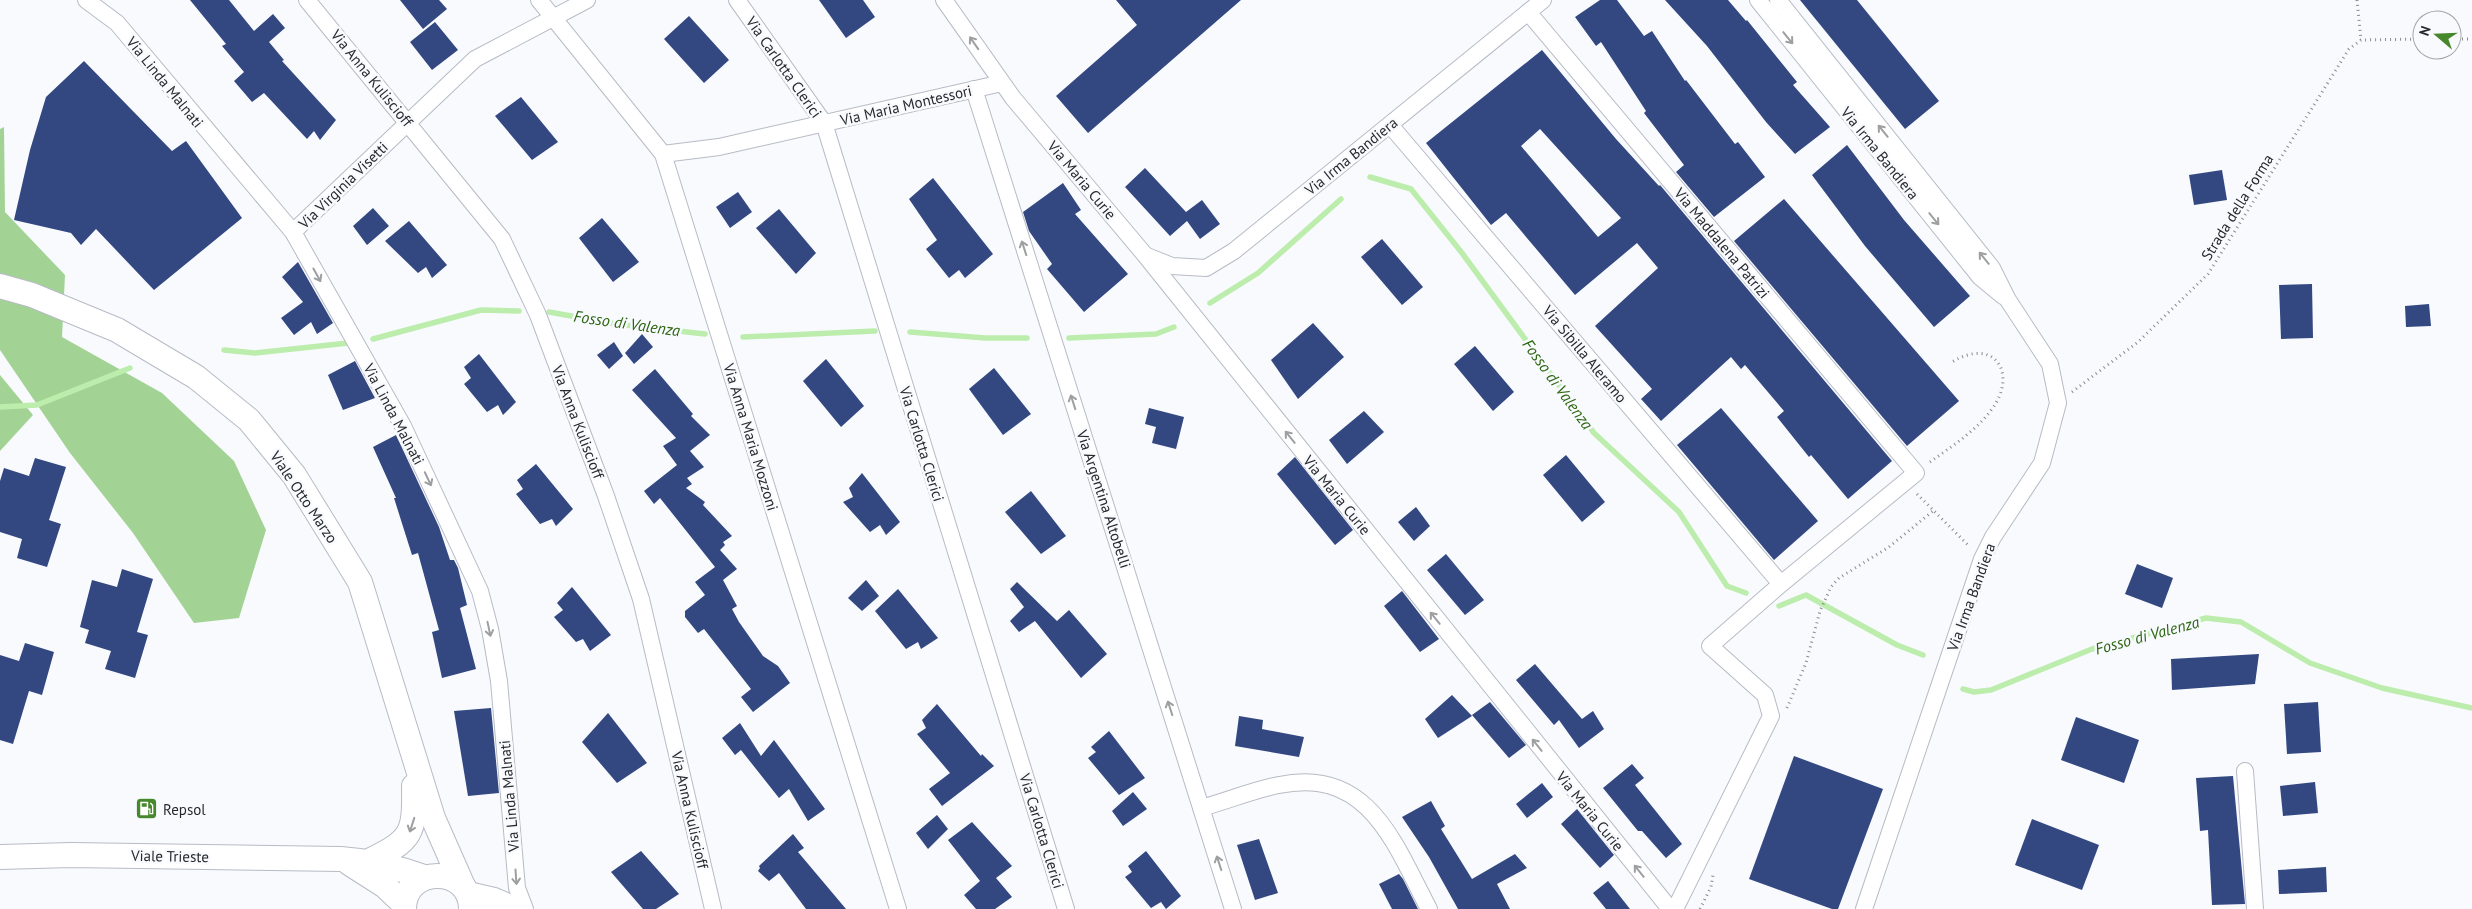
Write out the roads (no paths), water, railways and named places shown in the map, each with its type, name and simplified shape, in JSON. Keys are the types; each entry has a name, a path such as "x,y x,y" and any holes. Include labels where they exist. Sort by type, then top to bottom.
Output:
{"street":[{"name":"Via Linda Malnati","path":"86,0 118,23 293,232 404,426 480,591 490,629 499,682 517,888 526,909"},
{"name":"Via Anna Kuliscioff","path":"307,0 502,239 538,315 606,496 641,599 713,909"},
{"name":"Via Anna Maria Mozzoni","path":"539,0 663,154 898,909"},
{"name":"Via Virginia Visetti","path":"293,232 475,59 552,16 587,0"},
{"name":"Via Carlotta Clerici","path":"737,0 824,123 1066,909"},
{"path":"944,0 1002,83"},
{"name":"Via Irma Bandiera","path":"1145,255 1172,266 1206,268 1234,251 1543,0"},
{"name":"Via Irma Bandiera","path":"1758,0 1980,277 2008,300"},
{"name":"Via Irma Bandiera","path":"1778,0 1992,268 2008,300 2050,364 2058,403 2042,464 1992,537 1982,558 1864,909"},
{"name":"Via Maddalena Patrizi","path":"1528,12 1911,477 1781,584"},
{"name":"Via Maria Montessori","path":"663,154 719,147 1002,83"},
{"name":"Via Maria Curie","path":"1002,83 1145,255 1670,909"},
{"name":"Via Argentina Altobelli","path":"974,89 1233,909"},
{"name":"Via Sibilla Aleramo","path":"1390,125 1781,584"},
{"name":"Viale Otto Marzo","path":"0,286 32,295 116,330 196,377 249,420 294,476 360,582 432,818 468,896"},
{"path":"1675,909 1771,716 1765,695 1710,646 1781,584"},
{"path":"368,861 393,849 408,836 415,819 413,759"},
{"path":"2245,770 2255,909"},
{"path":"1201,808 1278,785 1319,784 1346,791 1362,802 1385,827 1429,909"},
{"name":"Viale Otto Marzo","path":"426,877 432,818"},
{"name":"Viale Trieste","path":"0,857 71,854 368,861 426,877 447,876 468,896"},
{"path":"341,859 385,886 404,907 411,888 426,877"},
{"path":"468,896 494,900 515,909"}],"waterway":[{"name":"Fosso di Valenza","path":"1370,177 1411,189 1462,253 1594,433 1679,512 1727,586 1746,593"},
{"name":"Fosso di Valenza","path":"1210,303 1258,273 1341,199"},
{"name":"Fosso di Valenza","path":"373,339 481,310 519,311"},
{"name":"Fosso di Valenza","path":"549,312 616,324 705,334"},
{"name":"Fosso di Valenza","path":"1069,338 1156,334 1174,327"},
{"name":"Fosso di Valenza","path":"743,337 875,331"},
{"name":"Fosso di Valenza","path":"910,332 985,338 1027,338"},
{"name":"Fosso di Valenza","path":"224,350 255,353 348,343"},
{"name":"Fosso di Valenza","path":"0,407 37,405 130,368"},
{"name":"Fosso di Valenza","path":"1779,606 1806,595 1897,645 1923,655"},
{"name":"Fosso di Valenza","path":"1963,689 1974,692 1991,690 2092,649 2206,618 2241,622 2310,663 2382,688 2472,708"}],"place":[{"name":"Repsol","path":"147,809"}]}
